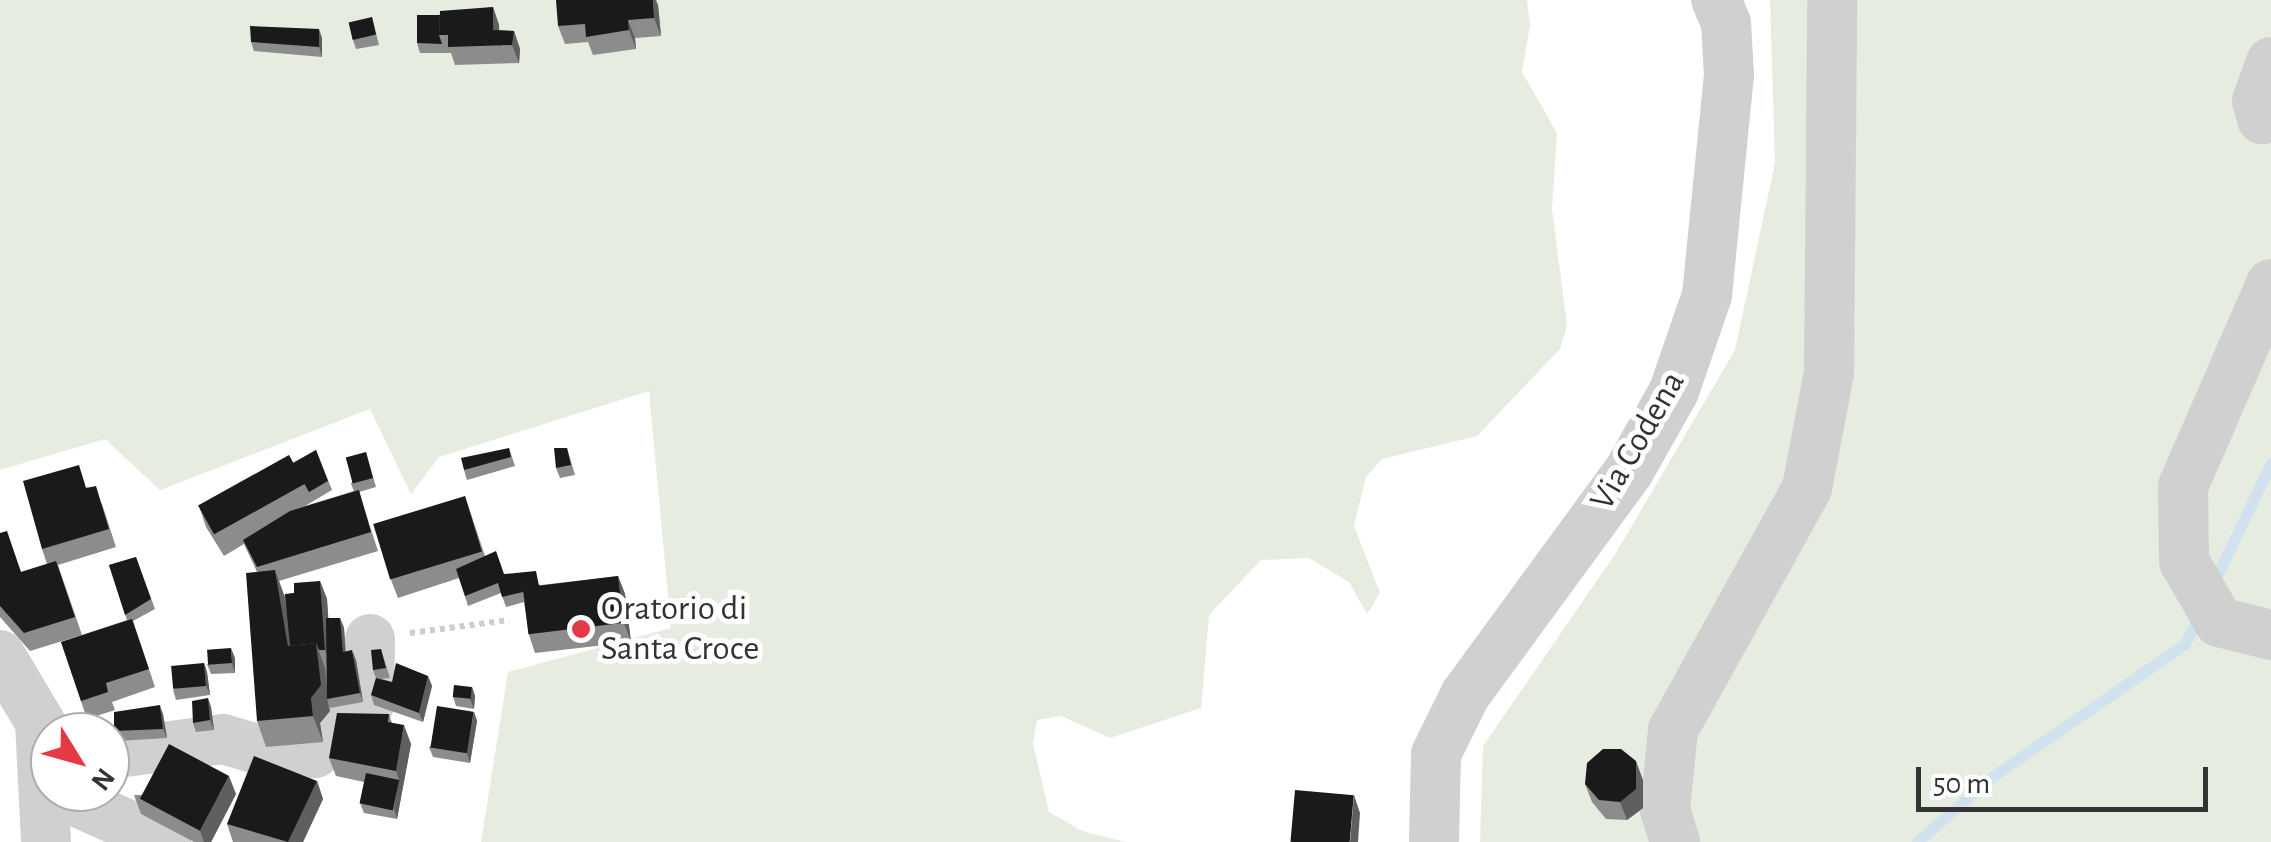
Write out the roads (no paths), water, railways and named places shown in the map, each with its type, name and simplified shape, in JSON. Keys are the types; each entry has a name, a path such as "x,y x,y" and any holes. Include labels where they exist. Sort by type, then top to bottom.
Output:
{"street":[{"name":"Via Codena","path":"1434,842 1436,754 1465,695 1628,471 1674,391 1707,295 1729,75 1726,23 1716,0"},
{"path":"1675,842 1665,809 1674,730 1808,488 1826,392 1832,0"},
{"path":"2271,62 2258,101 2262,119 2271,117"},
{"path":"2271,284 2183,486 2184,561 2219,622 2271,635"},
{"path":"130,751 223,738 277,754 315,753 344,718 368,704 370,638"},
{"path":"6,672 33,712"},
{"path":"46,842 47,812"},
{"path":"115,812 166,842"}],"waterway":[{"path":"2213,584 2271,463"},
{"path":"1917,842 1989,779 2185,644 2199,615"}],"place":[{"name":"Oratorio di Santa Croce","path":"581,629"}]}
